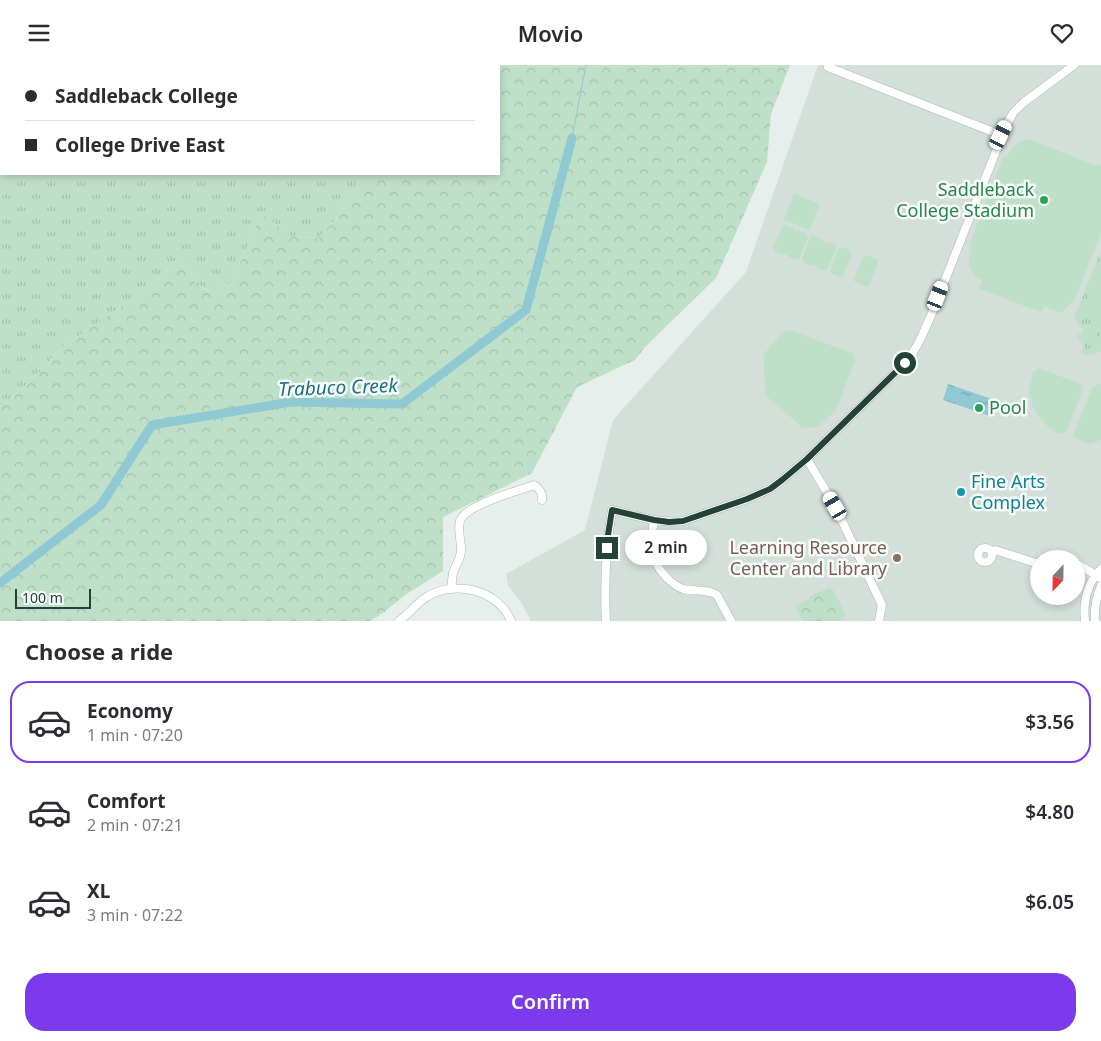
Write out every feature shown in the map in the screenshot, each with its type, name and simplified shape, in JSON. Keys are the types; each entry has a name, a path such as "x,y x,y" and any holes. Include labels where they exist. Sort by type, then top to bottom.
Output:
{"street":[{"path":"606,621 605,599 608,535 612,510 654,520 683,521 770,489 807,459 905,363 918,345 1001,135 1011,117 1016,109 1074,65"},
{"path":"828,67 1001,135"},
{"path":"807,459 835,506 882,605 879,621"},
{"path":"451,589 453,572 461,552 458,527 460,519 464,514 474,507 534,485 540,489 543,497 542,501"},
{"path":"654,520 650,542 651,553 656,565 680,588 704,590 717,595 731,621"},
{"path":"992,552 995,550 1030,561"},
{"path":"1085,568 1099,574 1090,585 1085,601 1085,621"},
{"path":"1095,621 1096,596 1101,586"},
{"path":"399,621 426,597 440,591 467,588 488,596 504,610 512,621"}],"shaded area":[{"path":"818,65 1101,65 1101,621 531,621 522,604 508,585 506,574 585,530 613,420 746,272"}],"green space":[{"path":"500,65 790,65 771,114 767,162 716,278 645,347 635,360 577,387 532,473 443,517 443,571 405,595 370,621 0,621 0,409 43,369 58,350 150,287 176,261 189,269 195,283 209,292 232,282 261,213 292,237 318,238 336,219 366,175 500,175"},
{"name":"Saddleback College Stadium","path":"1029,139 1098,166 1101,165 1101,233 1075,299 1062,313 1044,306 1041,312 979,289 982,280 973,274 969,266 971,248 969,246 1003,157 1006,158 1012,148 1018,143"},
{"path":"0,175 366,175 336,219 318,238 292,237 261,213 232,282 210,292 195,283 189,269 176,261 150,287 58,350 43,369 0,409"},
{"path":"794,193 820,204 810,230 784,220"},
{"path":"785,225 793,228 795,231 798,230 806,233 808,237 799,259 793,259 773,248 782,226"},
{"path":"810,237 822,239 823,242 835,244 836,248 827,270 807,264 802,259"},
{"path":"842,247 850,250 852,254 843,276 839,276 834,275 830,271 839,248"},
{"path":"1101,250 1101,351 1084,355 1081,350 1085,348 1076,336 1084,331 1074,318"},
{"path":"866,255 877,259 878,262 869,286 866,287 854,280 863,256"},
{"path":"1101,266 1101,319 1083,312"},
{"path":"791,330 854,354 855,361 836,410 818,427 803,428 766,396 763,355 783,332"},
{"path":"1039,368 1081,384 1083,390 1066,432 1059,434 1047,426 1031,402 1029,388 1033,372"},
{"path":"1101,384 1101,440 1090,444 1072,437 1092,388"},
{"path":"832,588 846,615 840,621 803,621 795,606 815,593"}],"water":[{"name":"Pool","path":"948,384 995,400 990,416 943,400"}],"waterway":[{"name":"Trabuco Creek","path":"572,138 586,65"},
{"name":"Trabuco Creek","path":"0,583 101,505 152,425 291,402 402,404 526,310 572,138"}],"place":[{"name":"Saddleback College Stadium","path":"1044,200"},
{"name":"Pool","path":"979,408"},
{"name":"Fine Arts Complex","path":"961,492"},
{"name":"Learning Resource Center and Library","path":"897,558"}],"route":[{"path":"607,548 612,510 654,520 676,522 700,516 770,489 807,459 905,363"}]}
